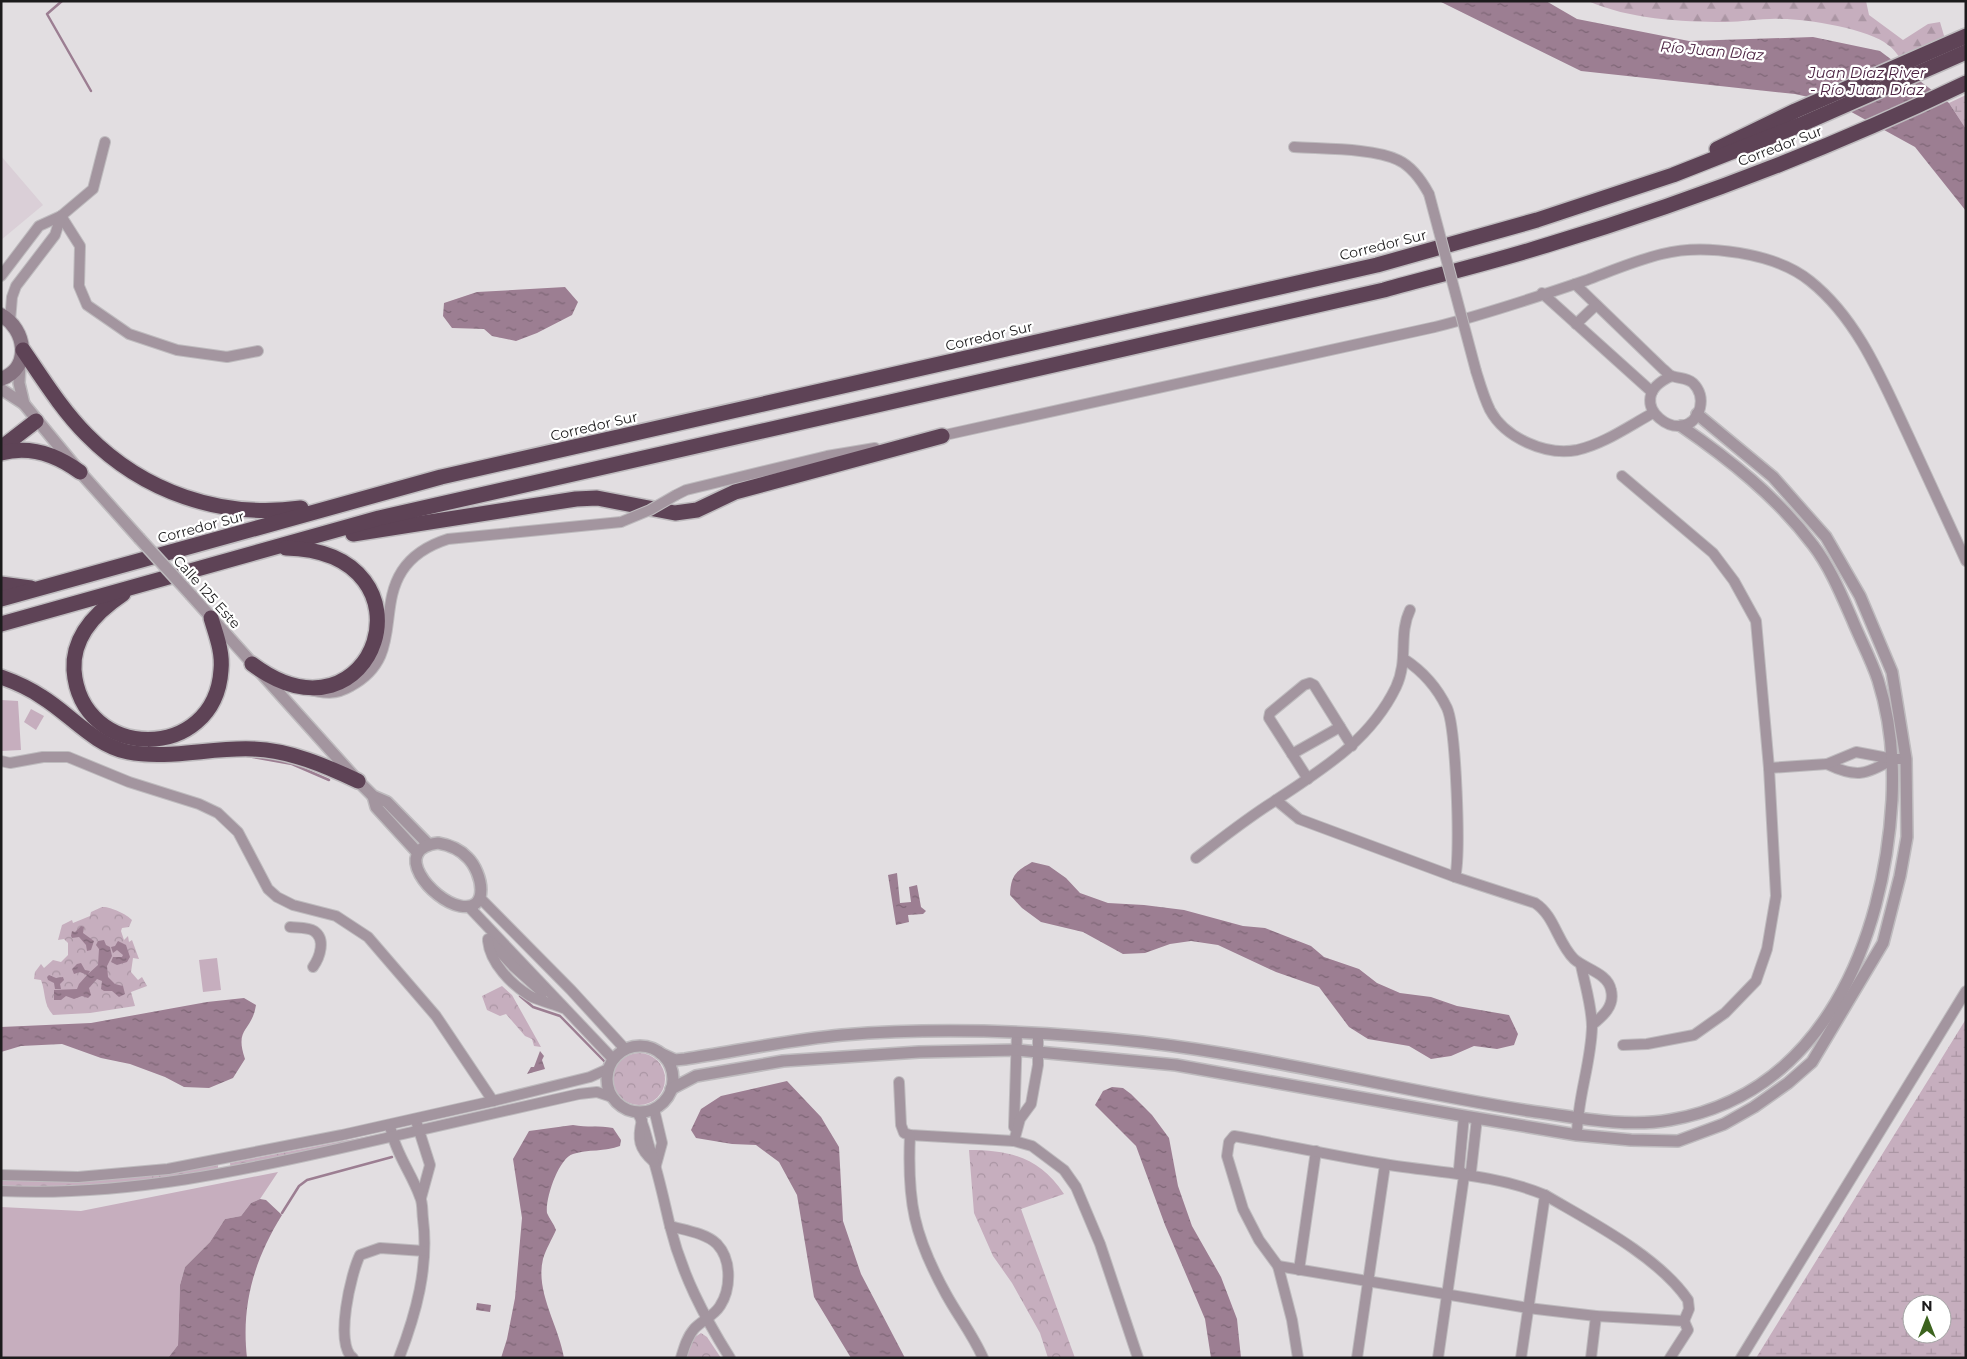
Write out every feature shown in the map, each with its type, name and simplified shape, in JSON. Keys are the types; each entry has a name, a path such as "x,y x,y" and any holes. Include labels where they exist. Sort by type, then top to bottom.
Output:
{"highway":[{"path":"1798,118 1966,36"},
{"name":"Corredor Sur","path":"1,599 441,477 1377,265 1537,220 1636,188 1798,118 1946,62 1966,52"},
{"name":"Corredor Sur","path":"1,624 379,518 1384,290 1547,246 1813,152 1963,85"},
{"path":"21,356 86,434 127,470 162,489 197,502 248,510 284,510 362,499"},
{"path":"1,448 36,421"},
{"path":"302,540 364,533 597,498 675,513 688,512 735,492 942,436"},
{"path":"1,453 18,450 45,453 58,458 80,472"},
{"path":"252,664 277,680 302,688 320,688 334,685 348,678 358,669 374,643 377,629 376,605 365,580 346,562 316,552 274,548"},
{"path":"1,584 38,589"},
{"path":"135,587 111,603 87,626 75,649 75,677 84,703 99,723 117,733 139,740 170,738 193,726 206,712 217,692 222,669 221,654 211,618"},
{"path":"1,677 43,697 105,743 126,752 151,754 241,749 267,750 314,763 358,781"}],"main road":[{"path":"1,380 14,371 21,356 20,334 6,318"}],"street":[{"path":"1,276 40,226 61,216 93,189 105,142"},
{"path":"1294,147 1383,154 1400,160 1415,173 1429,194 1476,370 1491,412 1507,430 1538,447 1577,450 1605,439 1653,413"},
{"path":"6,318 16,286 55,235 61,216"},
{"path":"61,216 80,246 78,286 87,305 129,334 177,350 227,357 258,351"},
{"path":"302,688 320,693 343,691 365,677 374,667 385,642 394,589 401,573 419,552 434,543 448,539 621,522 650,510 686,490 827,456 942,436 1435,327 1484,314 1662,254 1696,249 1729,250 1784,267 1810,281 1840,310 1860,338 1898,413 1966,561"},
{"path":"1575,284 1672,376 1688,379 1699,391 1701,399 1697,414 1690,422 1681,426 1670,426 1660,421 1653,413 1650,402 1652,392 1660,381 1672,376"},
{"path":"1542,293 1652,392"},
{"path":"1576,324 1596,305"},
{"name":"Calle 125 Este","path":"21,356 19,383 24,404"},
{"name":"Calle 125 Este","path":"1,389 24,404 36,421 80,472 358,781 373,796 386,802 428,844"},
{"path":"639,1116 661,1104 671,1089 696,1076 783,1061 919,1052 1017,1050 1176,1065 1577,1135 1631,1140 1678,1141 1724,1124 1754,1107 1788,1083 1812,1062 1883,942 1900,876 1907,837 1906,759 1892,672 1860,596 1826,537 1773,477 1697,414"},
{"path":"1,1175 78,1177 168,1169 414,1119 590,1077 610,1064 625,1049 646,1046 675,1060 844,1035 939,1031 1017,1032 1145,1042 1244,1056 1495,1106 1577,1118 1634,1123 1660,1121 1715,1108 1746,1095 1801,1051 1827,1019 1867,940 1884,876 1890,843 1893,759 1878,680 1831,575 1813,545 1766,493 1716,450 1681,426"},
{"path":"1622,476 1713,553 1734,581 1756,621 1769,768 1776,896 1767,949 1756,981 1725,1013 1694,1035 1647,1044 1623,1045"},
{"path":"1196,858 1352,746 1379,716 1396,686 1404,660 1403,633 1410,610"},
{"path":"1404,660 1432,682 1448,710 1453,734 1459,856 1455,877"},
{"path":"1308,779 1272,723 1270,713 1304,685 1310,683 1314,685 1352,746"},
{"path":"1292,754 1340,727"},
{"path":"1769,768 1827,764 1856,752 1893,759 1906,759"},
{"path":"1,761 10,763 43,757 68,757 129,782 179,797 218,813 238,832 268,889 277,897 293,906 336,916 368,937 436,1016 494,1101"},
{"path":"1827,764 1846,773 1859,774 1872,772 1893,759"},
{"name":"Calle 125 Este","path":"373,796 376,807 418,853"},
{"path":"1276,800 1299,820 1455,877 1534,903 1543,908 1565,946 1581,965 1607,980 1611,989 1612,998 1607,1011 1592,1025"},
{"path":"562,1008 537,989 488,926 470,908 448,903 428,888 417,866 418,853 428,844 438,842 450,845 470,859 481,883 481,899 554,972 625,1049"},
{"path":"470,908 481,899"},
{"path":"488,926 489,951 496,963 537,989 562,1008 610,1064"},
{"path":"290,927 313,930 320,938 321,947 317,962 313,967"},
{"path":"1577,1135 1577,1118 1587,1074 1592,1025 1581,965"},
{"path":"537,989 554,972"},
{"path":"1740,1358 1966,991"},
{"path":"1014,1141 1017,1032"},
{"path":"1014,1141 1020,1119 1031,1104 1038,1051 1038,1033"},
{"path":"660,1053 672,1069 671,1089"},
{"path":"610,1064 606,1079 612,1098"},
{"path":"899,1082 901,1125 904,1133 910,1136 1014,1141 1032,1146 1064,1170 1076,1187 1100,1244 1138,1358"},
{"path":"1,1191 46,1193 135,1188 247,1170 579,1094 597,1092 612,1098 619,1105 639,1116"},
{"path":"654,1109 662,1143 656,1164 670,1226 686,1280 706,1320 730,1358"},
{"path":"639,1116 638,1137 642,1152 656,1164"},
{"path":"1438,1358 1464,1176 1459,1169 1464,1116"},
{"path":"1464,1176 1471,1171 1477,1118"},
{"path":"399,1358 408,1335 422,1283 425,1238 421,1198 430,1165 420,1130 414,1119"},
{"path":"390,1124 392,1137 405,1168 421,1198"},
{"path":"910,1136 910,1197 917,1230 929,1261 983,1358"},
{"path":"1298,1358 1292,1320 1278,1266 1258,1240 1243,1209 1226,1156 1229,1142 1234,1136 1385,1164 1524,1186 1545,1195 1621,1239 1647,1260 1688,1300 1689,1309 1684,1321 1688,1330 1670,1358"},
{"path":"1299,1270 1316,1151"},
{"path":"1358,1358 1367,1281 1385,1164"},
{"path":"1521,1358 1545,1195"},
{"path":"670,1226 701,1235 717,1244 726,1261 729,1276 727,1290 720,1307 693,1330 684,1345 682,1358"},
{"path":"353,1358 349,1355 344,1341 344,1327 354,1267 360,1255 380,1248 424,1251"},
{"path":"1278,1266 1528,1308 1596,1316 1684,1321"},
{"path":"1591,1358 1596,1316"}],"shaded area":[{"path":"1,156 43,205 1,240"}],"green space":[{"path":"1588,1 1866,1 1869,15 1903,40 1928,24 1940,22 1945,39 1901,59 1892,48 1879,39 1853,30 1822,23 1793,19 1725,22 1673,20 1620,12"},
{"path":"1966,95 1966,129 1949,103"},
{"path":"1,700 18,701 21,750 1,751"},
{"path":"31,709 44,716 36,730 24,722"},
{"path":"102,907 118,911 132,920 129,927 122,928 121,931 124,940 128,936 129,942 132,940 139,959 133,958 131,972 138,980 142,977 147,986 131,992 135,1006 90,1013 53,1015 46,1003 41,980 34,979 35,972 41,964 44,968 53,960 61,962 68,955 68,943 64,939 58,940 62,925 72,920 73,923 90,916 91,912"},
{"path":"217,958 221,990 203,992 199,960"},
{"path":"502,986 512,995 541,1047 534,1046 532,1039 525,1036 506,1014 500,1016 487,1010 482,996"},
{"path":"1966,1019 1966,1358 1756,1358"},
{"path":"639,1053 649,1055 657,1061 663,1069 665,1079 663,1089 657,1097 649,1103 639,1105 629,1103 621,1097 615,1089 613,1079 615,1069 621,1061 629,1055"},
{"path":"385,1133 231,1171 230,1163"},
{"path":"969,1150 998,1152 1023,1158 1045,1172 1064,1194 1021,1209 1075,1358 1048,1358 1040,1333 1012,1283 993,1256 974,1213"},
{"path":"218,1165 218,1172 106,1186 1,1188 1,1181 98,1180"},
{"path":"278,1172 260,1199 251,1203 241,1216 225,1219 210,1242 185,1267 180,1285 178,1345 168,1358 1,1358 1,1207 81,1211"},
{"path":"701,1333 707,1337 721,1358 685,1358 692,1339"}],"water":[{"name":"Juan Díaz River - Río Juan Díaz","path":"1439,1 1546,1 1577,19 1689,41 1813,37 1880,51 1949,103 1966,129 1966,211 1915,147 1835,103 1795,94 1581,71"},
{"path":"565,287 578,302 572,315 537,333 516,341 492,336 484,329 452,328 443,316 444,303 477,292"},
{"path":"1032,862 1049,866 1066,878 1080,893 1108,903 1184,910 1243,926 1265,928 1311,946 1324,957 1359,969 1377,983 1400,993 1431,997 1457,1006 1509,1015 1518,1034 1514,1045 1497,1049 1474,1046 1451,1056 1431,1059 1409,1046 1368,1039 1349,1027 1319,987 1276,972 1218,945 1191,941 1170,944 1145,953 1123,954 1083,932 1041,922 1022,908 1010,895 1011,883 1018,872"},
{"path":"897,873 900,903 911,902 909,887 917,885 921,907 926,911 923,914 908,915 909,922 896,925 888,875"},
{"path":"81,926 84,927 83,933 94,941 91,950 87,951 86,945 79,937 72,938 71,936 72,931 75,932"},
{"path":"104,940 106,945 110,947 112,956 107,966 108,977 115,984 123,986 125,994 119,997 112,991 104,991 101,989 102,981 97,979 89,988 91,995 88,998 82,996 74,999 66,996 61,1000 54,1000 54,990 77,989 87,975 80,972 74,974 72,969 77,964 81,963 85,970 90,971 88,974 98,965 99,949 96,945 98,941"},
{"path":"118,941 126,945 130,957 127,962 117,965 111,962 113,957 122,957 123,955 117,950 113,953 111,947 115,946"},
{"path":"49,975 56,978 63,977 64,980 60,984 61,989 55,989 54,983 48,980 47,977"},
{"path":"244,998 256,1005 254,1014 243,1035 242,1049 245,1059 233,1078 209,1088 184,1087 165,1077 130,1064 101,1058 62,1044 21,1046 1,1052 1,1027 91,1023 207,1002"},
{"path":"540,1051 544,1056 542,1060 545,1069 527,1074 531,1067 534,1067"},
{"path":"787,1081 821,1117 839,1147 843,1221 861,1274 905,1358 851,1358 814,1297 797,1195 779,1162 756,1145 732,1144 696,1138 691,1130 701,1109 721,1096"},
{"path":"1112,1087 1123,1088 1131,1094 1152,1115 1169,1138 1178,1186 1192,1226 1221,1277 1237,1319 1241,1358 1211,1358 1205,1319 1165,1225 1136,1146 1095,1105 1103,1091"},
{"path":"573,1125 613,1128 621,1140 620,1146 614,1148 579,1152 568,1157 558,1170 548,1198 547,1213 556,1230 543,1259 541,1271 542,1284 564,1358 501,1358 507,1339 515,1298 522,1218 513,1159 529,1131"},
{"path":"260,1199 266,1200 282,1215 264,1249 252,1284 246,1320 247,1358 168,1358 178,1345 180,1285 185,1267 210,1242 225,1219 241,1216 251,1203"},
{"path":"477,1303 491,1305 490,1312 476,1310"}],"waterway":[{"path":"62,1 47,14 91,91"},
{"path":"247,756 292,764 329,780"},
{"path":"520,996 533,1007 560,1016 605,1062"},
{"path":"282,1213 299,1186 307,1180 392,1157"}],"water label":[{"name":"Río Juan Díaz","path":"1712,51"}]}
